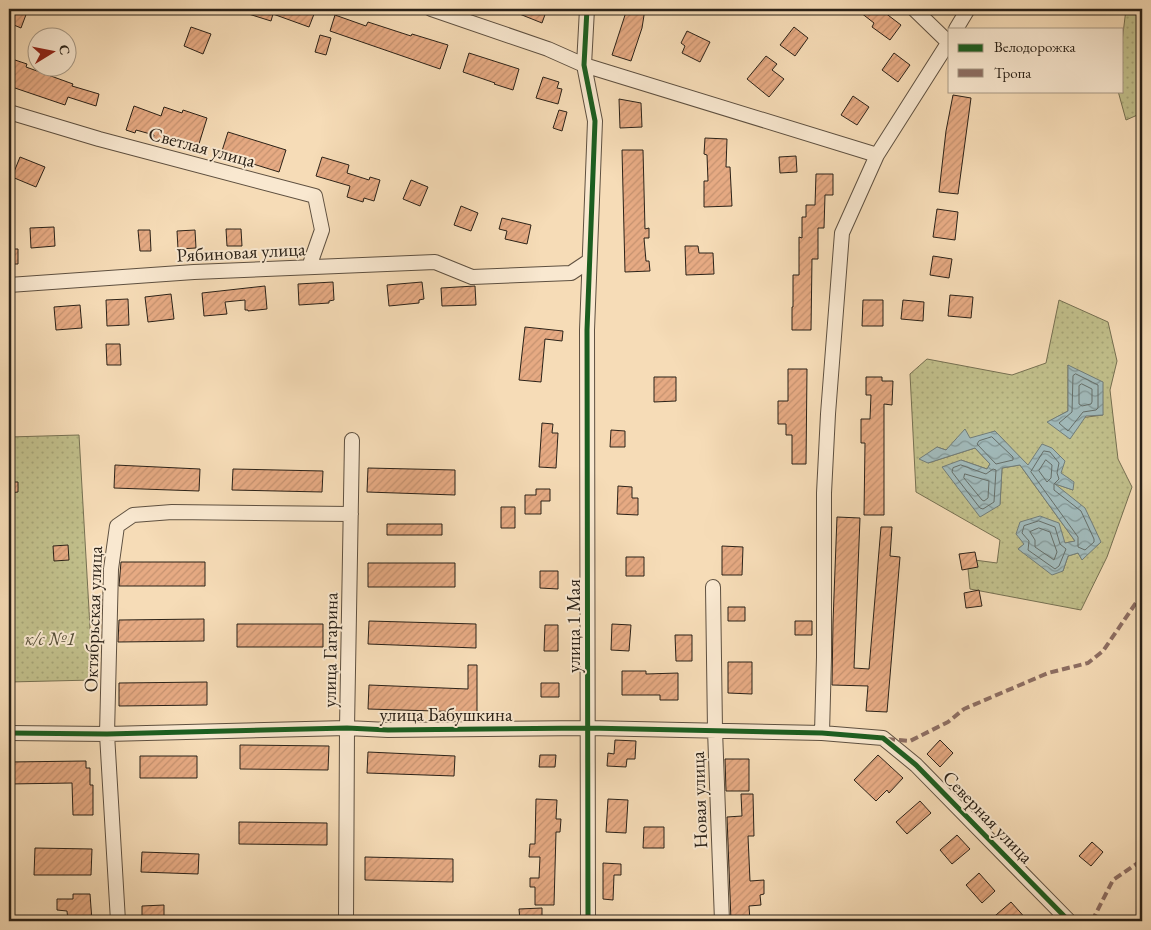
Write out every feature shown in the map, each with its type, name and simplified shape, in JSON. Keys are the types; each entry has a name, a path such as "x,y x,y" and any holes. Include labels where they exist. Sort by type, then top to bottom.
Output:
{"street":[{"path":"432,9 548,49 584,65 876,155"},
{"name":"улица 1 Мая","path":"587,9 584,65 595,122 587,330 588,921"},
{"path":"914,9 948,40"},
{"path":"957,28 968,9"},
{"path":"822,733 824,493 828,404 842,233 876,155 948,43"},
{"name":"Светлая улица","path":"9,112 99,139 315,196 322,230 309,267"},
{"name":"Рябиновая улица","path":"9,284 194,272 435,262 472,277 571,273 589,261"},
{"name":"улица Гагарина","path":"346,921 352,440"},
{"name":"Октябрьская улица","path":"118,921 107,734 110,570 117,526 133,515 172,512 352,514"},
{"name":"Новая улица","path":"713,587 715,730 722,921"},
{"name":"улица Бабушкина","path":"9,733 107,734 347,728 397,730 588,728 822,733 883,738"},
{"name":"Северная улица","path":"883,738 916,765 1069,921"}],"green space":[{"path":"1126,9 1142,9 1142,113 1126,120 1118,92 1124,92 1124,28"},
{"path":"1059,300 1108,322 1117,361 1110,390 1118,459 1132,487 1107,557 1081,610 970,589 967,559 997,563 1000,540 916,492 910,374 927,359 1012,375 1046,363","holes":["1068,365 1103,415 1048,422 1068,411","995,431 1028,466 1073,490 1053,483 1082,559 1078,553 1068,556 1063,571 1019,548 1025,544 1075,541 1020,465 1002,468 1000,504 961,460 987,469 990,464 975,448 928,463 937,447 946,450"]},
{"name":"к/с №1","path":"79,435 93,680 9,682 9,437"}],"water":[{"path":"1068,365 1103,382 1103,415 1086,416 1070,439 1047,422 1068,411"},
{"path":"965,429 970,438 995,431 1028,465 1042,444 1052,448 1065,461 1061,473 1074,482 1073,490 1055,484 1085,508 1101,542 1082,560 1078,553 1068,556 1063,571 1052,575 1018,549 1024,544 1016,534 1020,522 1040,516 1059,523 1065,543 1075,541 1020,465 1002,468 1000,505 980,517 942,467 961,460 987,469 990,464 975,448 928,463 919,459 937,447 946,450"}],"building":[{"path":"9,9 27,12 21,28 9,23"},
{"path":"239,9 316,9 309,27 273,14 271,21 239,11"},
{"path":"507,9 547,9 542,23"},
{"path":"627,9 645,9 642,28 631,61 612,55"},
{"path":"856,9 880,9 901,25 890,40 872,27 874,23"},
{"path":"335,15 366,26 368,22 411,36 412,34 448,45 440,69 330,31"},
{"path":"191,27 211,34 203,54 184,46"},
{"path":"794,27 808,38 795,56 780,45"},
{"path":"687,31 710,42 700,62 682,53 685,46 681,43"},
{"path":"320,35 331,38 326,55 315,52"},
{"path":"469,53 519,69 513,90 463,72"},
{"path":"894,53 910,65 898,82 882,70"},
{"path":"766,56 777,64 772,70 784,79 769,97 747,79"},
{"path":"9,58 27,64 28,78 56,78 73,84 72,86 99,94 96,106 68,97 65,105 9,86"},
{"path":"543,77 559,82 557,88 562,89 558,104 536,98"},
{"path":"953,95 971,98 958,194 939,192 946,131"},
{"path":"853,96 869,107 857,125 841,115"},
{"path":"619,99 641,103 642,127 620,128"},
{"path":"134,106 161,116 164,107 182,113 183,110 207,118 198,147 163,136 161,142 153,139 154,135 136,130 135,133 126,130"},
{"path":"559,110 567,112 562,131 553,128"},
{"path":"228,132 286,150 279,172 221,154"},
{"path":"705,138 727,139 726,167 730,167 732,206 704,207 704,181 708,181 707,155 704,154"},
{"path":"622,150 643,150 645,229 649,228 649,238 644,238 646,261 649,261 650,271 625,272"},
{"path":"796,156 797,172 780,173 779,157"},
{"path":"20,157 45,167 36,187 12,177"},
{"path":"322,157 349,165 347,173 369,180 370,177 380,180 374,201 364,198 363,202 347,197 350,186 316,176"},
{"path":"816,174 833,174 833,195 825,195 824,228 818,228 818,259 812,259 811,330 792,330 793,275 799,275 799,237 802,238 802,217 806,217 806,205 815,205"},
{"path":"411,180 428,187 420,206 403,199"},
{"path":"461,206 478,213 471,231 454,225"},
{"path":"937,209 958,212 955,240 933,237"},
{"path":"502,218 531,225 527,244 505,239 507,231 499,229"},
{"path":"54,227 55,246 31,248 30,228"},
{"path":"226,229 241,229 242,246 227,246"},
{"path":"138,230 150,230 151,251 140,251"},
{"path":"195,230 196,248 178,249 177,231"},
{"path":"685,246 698,246 699,253 713,253 714,274 686,275"},
{"path":"9,249 18,249 18,264 9,264"},
{"path":"933,256 952,259 949,278 930,275"},
{"path":"333,282 334,300 329,301 329,303 299,305 298,284"},
{"path":"422,282 424,299 419,300 419,303 389,306 387,285"},
{"path":"265,286 267,309 245,310 245,300 225,302 227,314 204,316 202,293"},
{"path":"475,286 476,305 442,306 441,288"},
{"path":"171,294 174,319 148,322 145,297"},
{"path":"950,295 973,297 971,318 948,316"},
{"path":"128,299 129,325 107,326 106,300"},
{"path":"863,300 883,300 883,326 862,326"},
{"path":"903,300 924,302 923,321 901,319"},
{"path":"80,305 82,328 56,330 54,307"},
{"path":"525,327 563,331 562,341 545,339 541,382 519,380"},
{"path":"106,344 120,344 121,365 107,365"},
{"path":"788,369 807,369 806,464 792,464 792,435 786,435 786,424 778,424 778,401 788,401"},
{"path":"654,377 676,377 676,401 654,402"},
{"path":"866,377 882,377 882,381 893,381 892,405 884,404 884,515 864,515 865,443 861,443 861,419 870,419 871,395 866,395"},
{"path":"542,423 553,424 552,433 558,433 556,468 539,467"},
{"path":"611,430 625,431 625,447 610,447"},
{"path":"115,465 200,469 199,491 114,488"},
{"path":"368,468 455,470 455,495 367,492"},
{"path":"233,469 323,471 322,492 232,490"},
{"path":"9,482 18,482 18,492 9,493"},
{"path":"618,486 632,487 632,498 638,498 638,515 617,514"},
{"path":"536,489 550,489 550,501 541,501 541,514 525,514 525,495 536,495"},
{"path":"501,507 515,507 515,528 501,528"},
{"path":"837,517 860,518 854,668 869,669 881,527 892,527 890,556 900,557 887,712 866,711 868,686 832,685"},
{"path":"387,524 442,524 442,535 387,535"},
{"path":"68,545 69,560 54,561 53,546"},
{"path":"722,546 743,547 742,575 722,575"},
{"path":"975,552 978,567 962,570 959,554"},
{"path":"626,557 644,557 644,576 626,576"},
{"path":"121,562 205,562 205,586 119,586"},
{"path":"368,563 455,563 455,587 368,587"},
{"path":"540,571 558,571 558,589 540,588"},
{"path":"979,590 982,606 966,608 964,593"},
{"path":"728,607 745,607 745,621 728,621"},
{"path":"204,619 204,641 118,642 119,620"},
{"path":"369,621 476,624 476,648 368,644"},
{"path":"795,621 812,621 812,635 795,635"},
{"path":"237,624 323,624 323,647 237,647"},
{"path":"612,624 631,625 629,651 611,650"},
{"path":"545,625 558,625 558,651 544,651"},
{"path":"675,635 692,635 692,661 676,661"},
{"path":"728,662 752,662 752,694 728,693"},
{"path":"468,665 477,665 477,718 468,718 468,712 368,709 369,685 468,689"},
{"path":"622,671 646,671 646,674 678,673 678,700 660,700 660,695 622,695"},
{"path":"207,682 207,705 119,706 119,683"},
{"path":"541,683 559,683 559,697 541,697"},
{"path":"615,740 636,741 635,759 627,759 626,767 607,766 608,753 614,754"},
{"path":"940,740 953,753 940,767 927,754"},
{"path":"240,745 329,746 328,770 240,769"},
{"path":"368,752 455,756 454,776 367,773"},
{"path":"540,755 556,755 555,767 539,767"},
{"path":"878,755 903,778 889,793 887,790 876,801 854,780"},
{"path":"140,756 197,756 197,778 140,778"},
{"path":"725,759 749,759 749,791 726,791"},
{"path":"86,761 86,768 90,768 90,785 93,785 93,815 73,815 72,783 9,784 9,762"},
{"path":"741,794 753,794 754,836 748,836 750,881 764,880 764,894 760,895 761,905 749,906 750,921 731,921 727,817 742,816"},
{"path":"536,799 557,800 556,819 561,819 560,832 556,832 554,905 535,905 535,887 530,887 530,878 539,878 540,857 529,857 530,844 535,844"},
{"path":"608,799 628,800 626,833 606,832"},
{"path":"920,801 931,813 907,834 896,822"},
{"path":"239,822 327,823 327,845 239,844"},
{"path":"644,827 664,827 664,848 643,848"},
{"path":"957,835 970,849 952,864 940,850"},
{"path":"1092,842 1103,852 1091,866 1079,856"},
{"path":"35,848 92,849 91,875 34,875"},
{"path":"142,852 199,854 198,874 141,872"},
{"path":"365,857 453,859 453,882 365,880"},
{"path":"603,863 621,864 621,875 614,875 613,900 603,899"},
{"path":"979,873 995,891 982,903 966,885"},
{"path":"73,894 90,894 92,921 68,921 67,911 57,910 57,899 73,899"},
{"path":"1011,902 1028,921 989,921"},
{"path":"164,905 164,921 142,921 142,906"},
{"path":"542,908 542,921 520,921 519,909"}],"marked path":[{"path":"887,739 910,741 948,722 964,709 1048,673 1088,663 1103,651 1142,594"},
{"path":"1092,921 1113,880 1142,860"}],"cycle path":[{"path":"587,9 584,65 595,121 587,330 588,921"},
{"path":"9,733 107,734 347,728 388,730 588,728 822,733 883,738 916,765 1069,921"}]}
